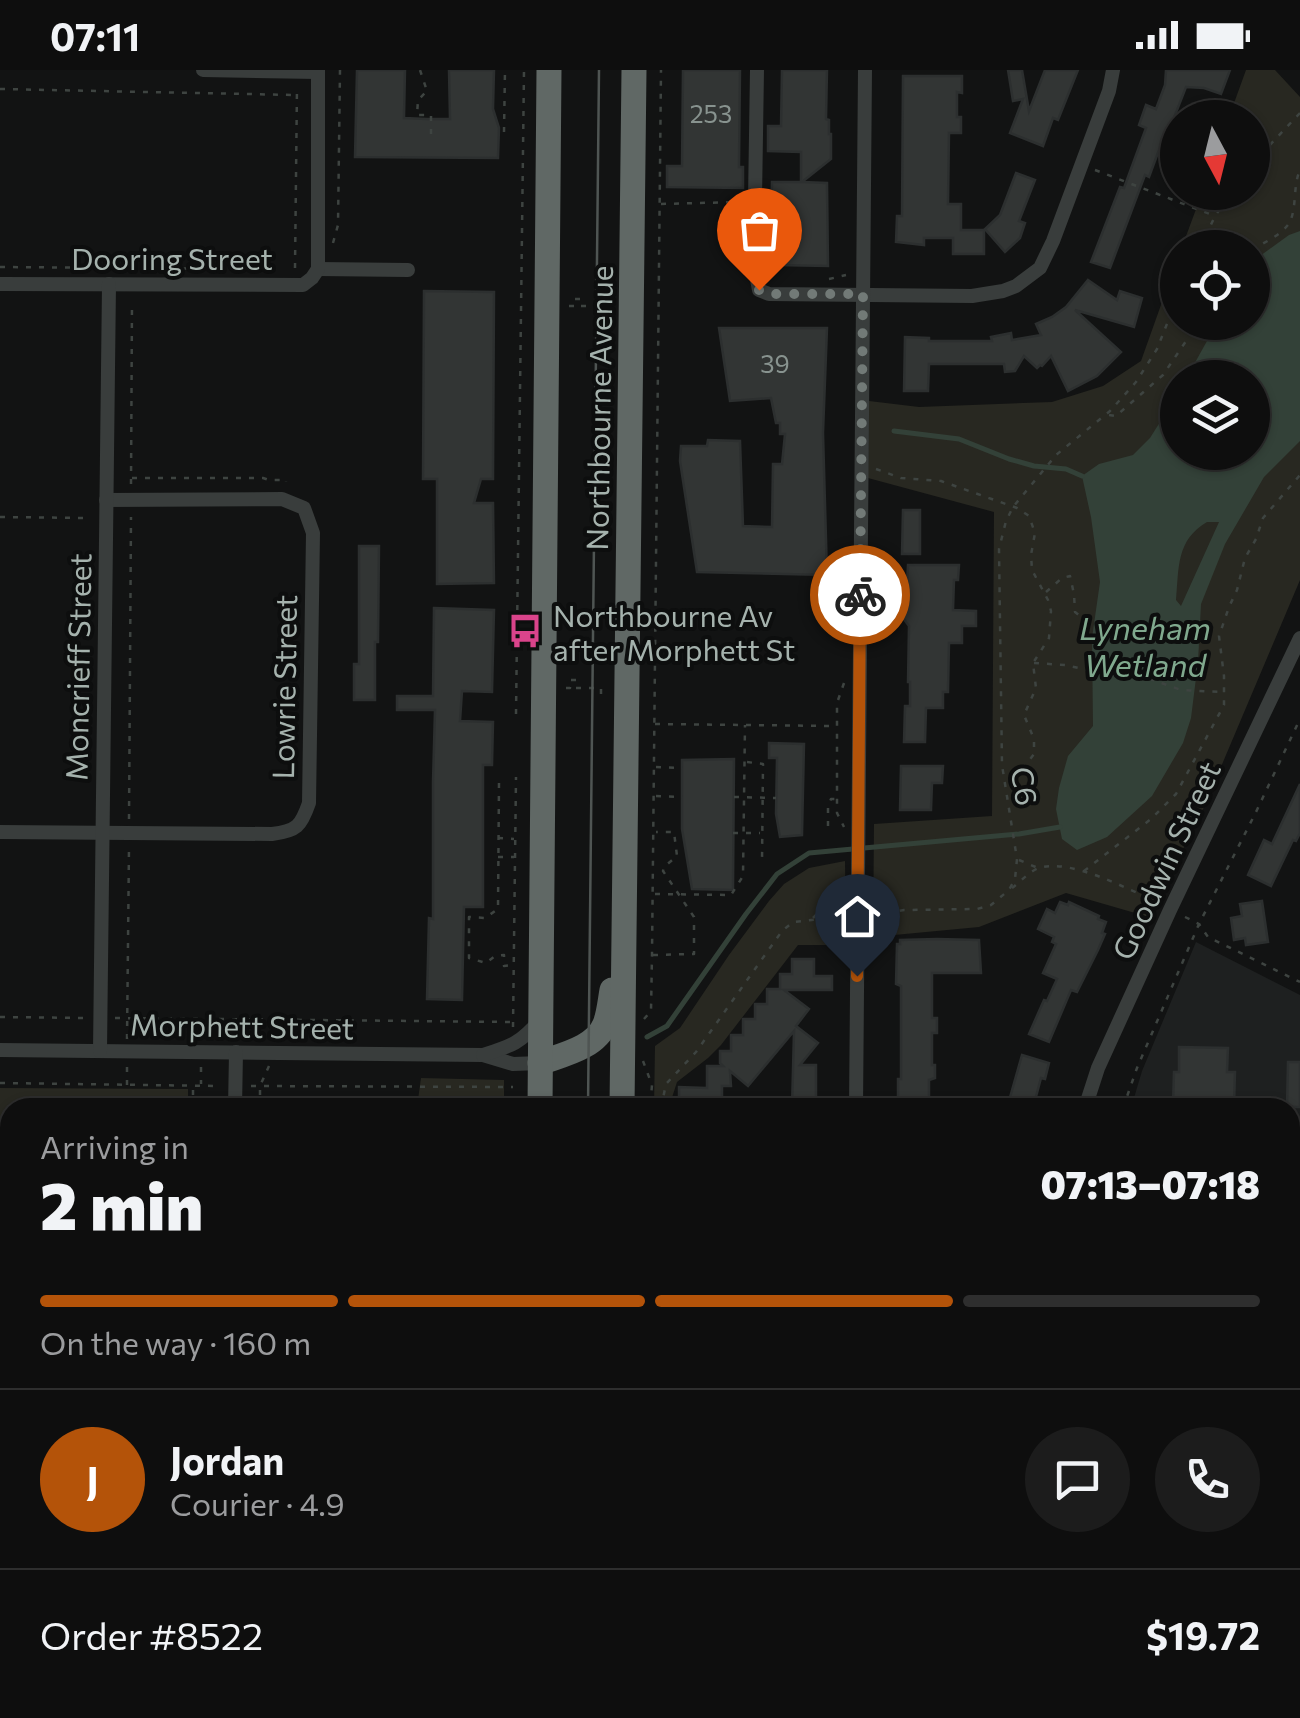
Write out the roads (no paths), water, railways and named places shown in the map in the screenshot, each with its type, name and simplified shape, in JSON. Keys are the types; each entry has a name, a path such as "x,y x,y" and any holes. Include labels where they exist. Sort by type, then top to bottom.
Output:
{"highway":[{"name":"Northbourne Avenue","path":"540,1098 549,70"},
{"name":"Northbourne Avenue","path":"622,1098 634,70"},
{"path":"540,1063 575,1050 599,1035 612,990 623,973"}],"street":[{"path":"203,70 318,71 318,269 408,270"},
{"path":"757,70 754,264 759,290 769,294 972,296 1016,286 1040,268 1109,91 1113,70"},
{"path":"856,1098 858,864 853,831 866,70"},
{"name":"Dooring Street","path":"0,284 302,285 318,269"},
{"name":"Moncrieff Street","path":"100,1051 109,284"},
{"name":"Lowrie Street","path":"0,832 272,834 292,831 304,819 309,803 313,533 304,508 286,500 106,500"},
{"name":"Goodwin Street","path":"1088,1098 1098,1068 1170,910 1300,638"},
{"name":"Morphett Street","path":"483,1055 513,1046 541,1018"},
{"name":"Morphett Street","path":"0,1050 483,1055 513,1064 540,1063"},
{"path":"235,1098 236,1052"}],"water":[{"name":"Lyneham Wetland","path":"1300,231 1300,441 1264,477 1225,544 1201,604 1191,718 1183,743 1152,796 1107,837 1077,850 1062,839 1056,809 1068,756 1093,726 1092,638 1100,582 1082,476 1099,464 1133,455 1160,422 1160,470 1270,470 1270,360 1196,360 1208,340 1270,340 1270,249","holes":["1207,522 1219,522 1181,606 1176,600 1184,546"]}],"waterway":[{"path":"894,431 959,439 1009,459 1066,469 1082,476"},
{"path":"647,1037 667,1026 777,874 809,853 1060,827"}],"tram line":[{"path":"588,1098 599,70"}],"place":[{"name":"Northbourne Av after Morphett St","path":"525,631"}]}
